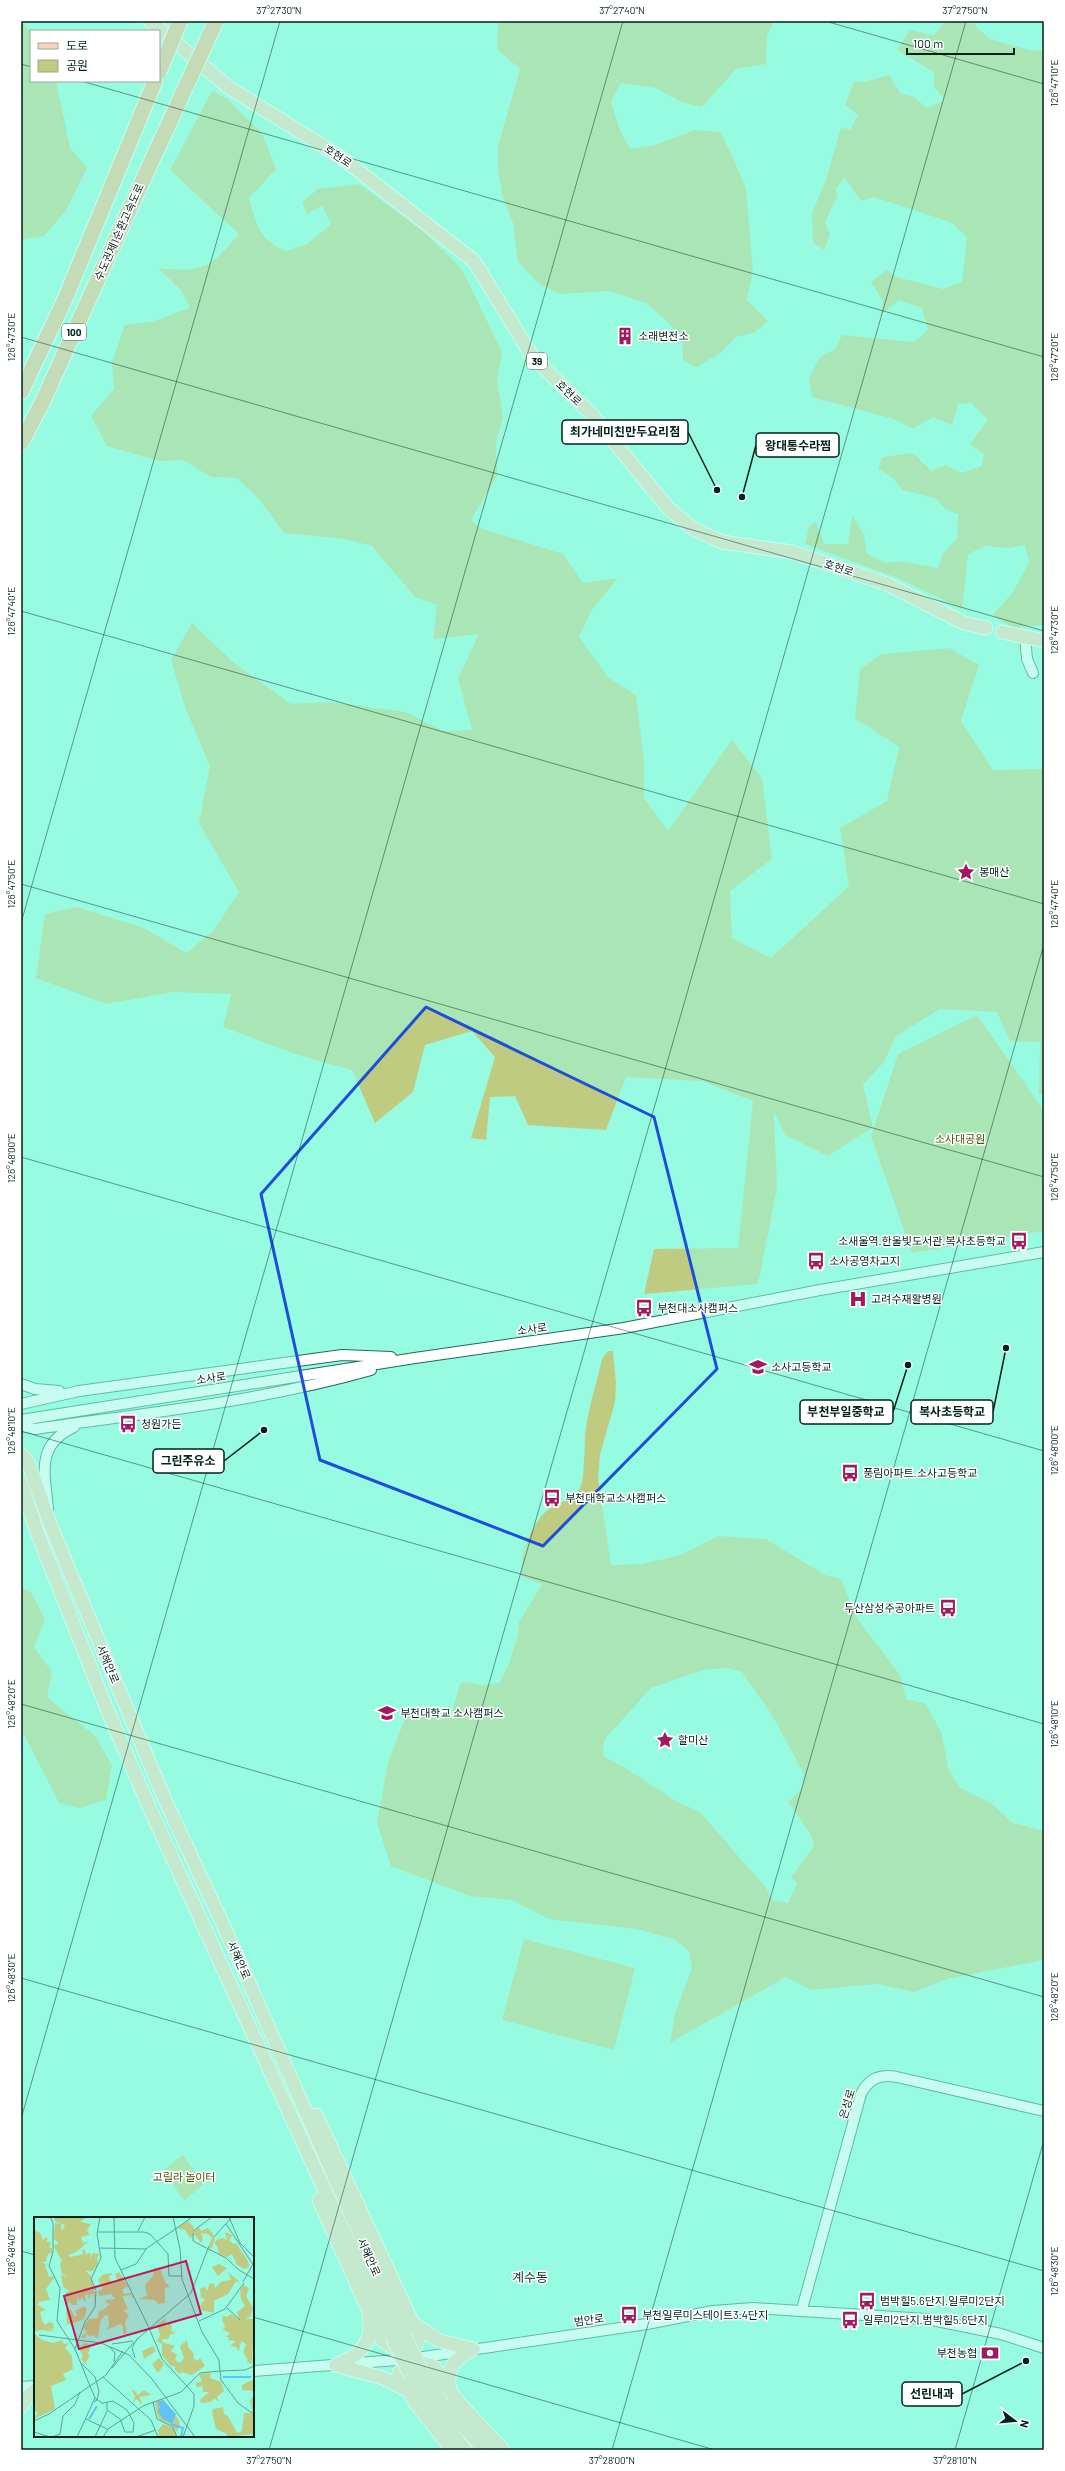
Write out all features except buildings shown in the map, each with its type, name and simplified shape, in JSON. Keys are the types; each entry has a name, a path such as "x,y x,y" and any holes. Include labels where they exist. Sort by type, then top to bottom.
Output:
{"highway":[{"path":"160,70 180,21"},
{"name":"수도권제1순환고속도로","path":"21,443 42,403 216,21"},
{"name":"수도권제1순환고속도로","path":"21,392 32,371 104,207 155,82"},
{"path":"21,388 32,371"}],"main road":[{"name":"호현로","path":"150,21 228,87 342,158 474,261 532,356 592,415 668,508 692,528 722,542 792,552 887,584 964,623 986,628"},
{"path":"1002,632 1044,641"},
{"name":"서해안로","path":"21,1454 28,1462 50,1524 165,1800 231,1942 271,2033 398,2336"},
{"name":"서해안로","path":"21,1484 37,1532 105,1704 213,1949 255,2040 416,2373 428,2404 465,2450"},
{"path":"271,2033 332,2146 419,2337 410,2359 399,2373 409,2391 452,2450"},
{"path":"255,2040 280,2110 367,2311 382,2340 410,2359 434,2367 451,2394 503,2450"},
{"path":"336,2365 355,2355 368,2343 371,2328 367,2311"},
{"path":"412,2322 431,2336 473,2349"},
{"path":"451,2394 448,2372 456,2361 473,2349"},
{"path":"336,2365 383,2378 409,2391"},
{"name":"서해안로","path":"416,2373 485,2450"},
{"path":"21,2407 25,2399 34,2391"}],"street":[{"path":"1025,637 1027,659 1033,673"},
{"name":"소사로","path":"21,1420 415,1358 624,1328 813,1291 1044,1252"},
{"path":"21,1404 80,1391 342,1355 415,1358"},
{"path":"21,1426 36,1429 170,1410 327,1383 415,1358"},
{"path":"21,1384 47,1391 80,1391"},
{"path":"50,1524 44,1467 46,1452 54,1440 64,1431 83,1422"},
{"name":"은성로","path":"802,2309 861,2094 872,2079 884,2075 897,2077 1044,2111"},
{"name":"범안로","path":"254,2371 410,2359 647,2324 712,2311 753,2308 802,2309 896,2316 958,2324 1001,2334 1044,2348"},
{"path":"21,2387 34,2386"}],"highlighted area":[{"path":"426,1007 654,1117 717,1369 543,1546 320,1460 261,1194"}],"green space":[{"path":"21,21 30,31 30,82 56,82 70,148 87,168 66,211 44,236 21,240"},
{"path":"498,21 775,21 767,35 766,64 736,69 702,107 681,102 656,88 621,83 611,101 619,128 630,149 655,145 695,130 721,132 746,188 753,271 747,300 768,321 756,332 736,337 719,354 696,367 683,360 682,335 646,303 609,291 560,294 538,283 518,262 513,223 503,198 498,171 498,146 520,69 497,49"},
{"path":"947,21 974,24 989,39 1029,50 1044,51 1044,625 1013,628 993,615 1013,592 1029,562 1025,545 1009,548 986,546 968,554 962,609 900,579 805,544 809,526 816,522 824,544 848,544 852,515 864,535 867,554 886,563 899,561 938,568 943,553 957,539 958,514 945,509 935,498 902,490 895,480 878,468 883,457 913,453 931,471 946,465 961,473 982,466 984,454 970,444 988,420 971,403 958,404 952,425 933,417 913,429 894,419 812,397 809,377 821,356 835,349 842,335 914,342 928,330 922,308 899,300 880,315 883,301 871,282 887,270 897,277 943,289 962,282 967,238 953,223 874,197 861,201 845,178 835,189 838,195 825,222 830,234 824,250 813,242 812,213 827,177 841,127 850,130 858,115 845,105 854,81 865,82 889,75 901,94 914,97 927,108 945,100 934,87 934,72 897,50 910,30 933,35"},
{"path":"212,91 226,98 262,133 276,169 249,198 260,230 264,236 277,246 286,251 307,244 331,224 322,206 307,214 302,202 318,189 359,184 422,230 462,269 502,352 497,380 503,417 496,442 497,476 471,520 480,528 563,554 583,583 618,578 591,611 579,637 608,677 636,695 644,761 644,798 668,831 732,740 762,778 772,859 730,891 732,938 771,958 849,886 840,828 887,801 899,747 855,718 860,669 882,654 949,648 979,665 961,721 993,770 1044,769 1044,1094 1039,1094 1040,1042 1010,1041 997,1012 940,1009 896,1036 884,1062 863,1085 873,1127 828,1156 785,1135 774,1112 777,1188 758,1284 644,1294 654,1249 738,1248 753,1101 702,1081 626,1077 606,1130 528,1125 515,1096 490,1097 486,1140 471,1138 495,1057 472,1031 425,1045 413,1092 375,1123 352,1070 298,1055 223,1027 231,994 173,992 106,1004 36,978 45,914 77,907 144,928 186,953 213,931 239,892 199,823 210,766 185,707 171,660 192,623 233,662 291,704 329,702 406,712 443,731 472,730 458,678 479,634 433,639 437,605 415,597 372,546 345,539 284,533 259,499 237,478 211,477 183,460 160,461 107,446 91,416 114,389 112,362 125,325 154,321 190,308 181,290 158,268 186,270 205,266 213,261 239,234 170,170"},
{"name":"소사대공원","path":"977,1015 1044,1111 1044,1231 912,1253 871,1136 898,1054"},
{"path":"608,1351 613,1351 616,1384 615,1402 600,1455 598,1478 611,1565 641,1564 678,1556 718,1536 766,1539 825,1575 841,1579 857,1618 900,1675 906,1699 926,1704 942,1734 948,1768 960,1788 991,1803 1013,1823 1044,1831 1044,1960 947,1979 915,1992 877,1984 811,1990 786,1977 670,2043 675,2013 692,1968 689,1951 674,1939 636,1929 549,1919 512,1900 470,1896 391,1866 377,1823 388,1762 408,1711 442,1720 451,1715 460,1684 465,1682 481,1685 499,1683 509,1664 518,1635 519,1622 542,1584 522,1577 522,1560 528,1540 537,1522 543,1515 549,1509 575,1494 581,1486 587,1419 602,1359","holes":["726,1668 742,1672 772,1715 804,1774 802,1789 788,1802 810,1833 814,1846 791,1877 797,1884 788,1903 773,1900 765,1887 700,1812 676,1801 624,1767 603,1756 604,1740 651,1688 703,1670"]},
{"path":"21,1587 31,1592 45,1619 34,1647 52,1672 47,1697 95,1736 112,1765 106,1800 80,1808 59,1803 25,1736 21,1734"},
{"path":"524,1939 635,1968 614,2050 502,2020"},
{"name":"고릴라 놀이터","path":"183,2155 204,2184 184,2201 163,2170"}],"place":[{"name":"소래변전소","path":"625,336"},
{"name":"최가네미친만두요리점","path":"717,490"},
{"name":"왕대통수라찜","path":"742,497"},
{"name":"봉매산","path":"966,872"},
{"name":"소새울역.한울빛도서관.복사초등학교","path":"1019,1241"},
{"name":"소사공영차고지","path":"816,1261"},
{"name":"고려수재활병원","path":"858,1299"},
{"name":"부천대소사캠퍼스","path":"644,1308"},
{"name":"복사초등학교","path":"1006,1348"},
{"name":"부천부일중학교","path":"908,1365"},
{"name":"소사고등학교","path":"758,1367"},
{"name":"청원가든","path":"128,1424"},
{"name":"그린주유소","path":"264,1430"},
{"name":"풍림아파트.소사고등학교","path":"850,1473"},
{"name":"부천대학교소사캠퍼스","path":"552,1498"},
{"name":"두산삼성주공아파트","path":"948,1608"},
{"name":"부천대학교 소사캠퍼스","path":"387,1713"},
{"name":"할미산","path":"665,1740"},
{"name":"범박힐5.6단지.일루미2단지","path":"867,2301"},
{"name":"부천일루미스테이트3.4단지","path":"629,2315"},
{"name":"일루미2단지.범박힐5.6단지","path":"850,2320"},
{"name":"부천농협","path":"990,2353"},
{"name":"선린내과","path":"1026,2361"}],"district":[{"name":"계수동","path":"530,2277"}]}
